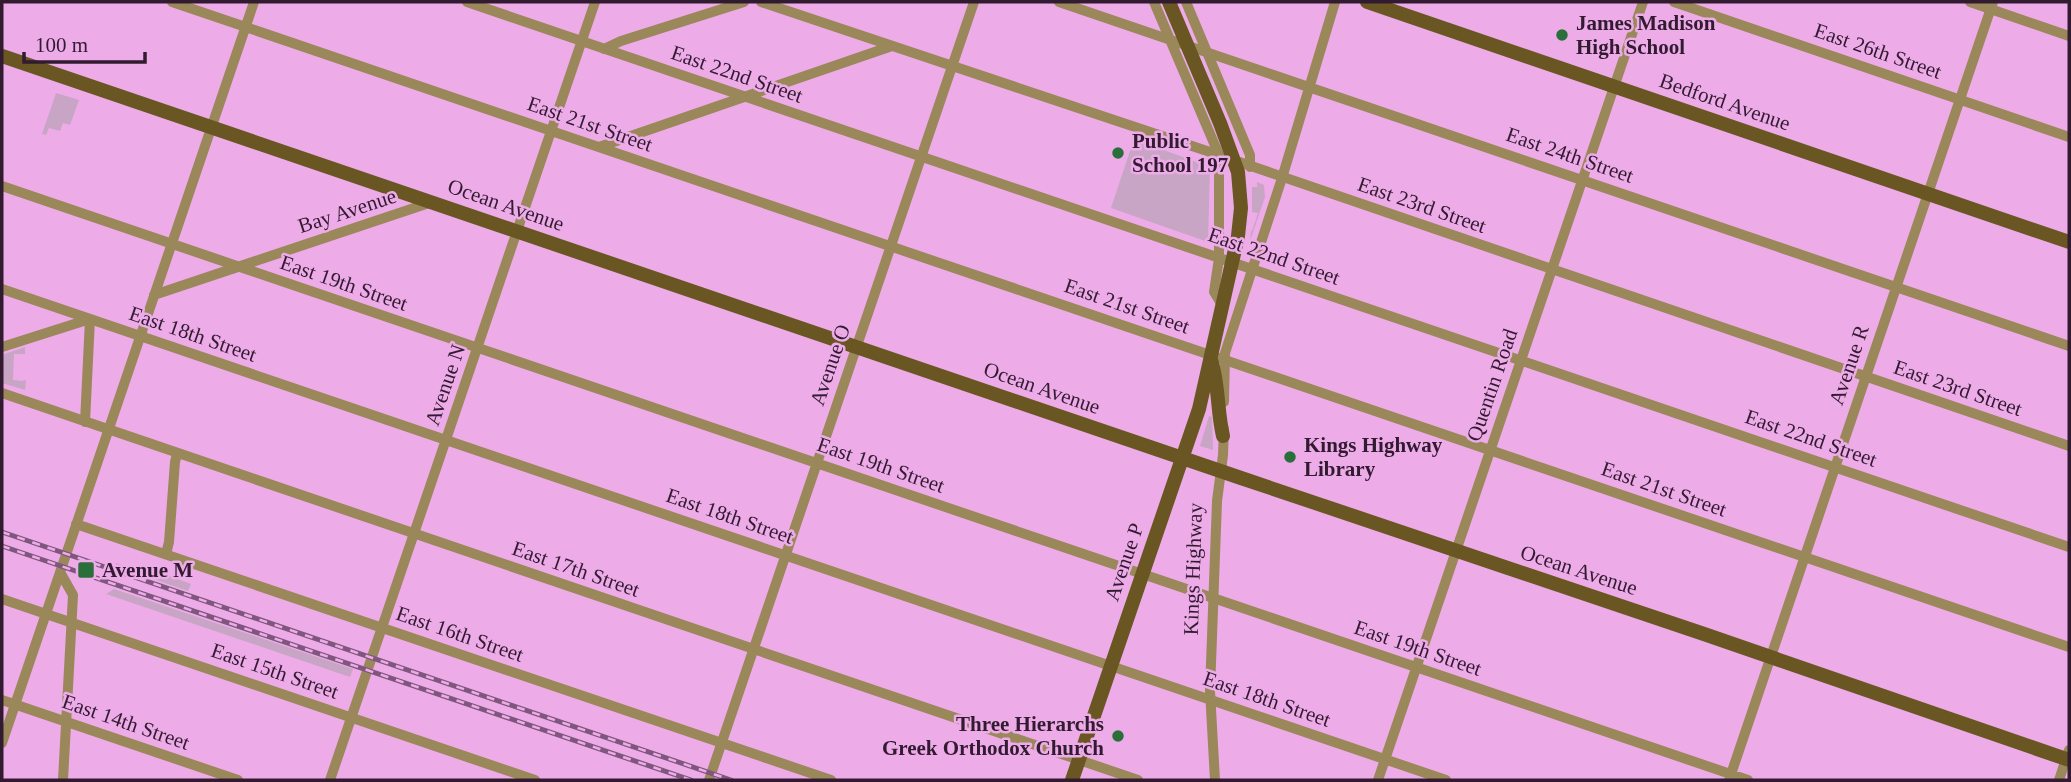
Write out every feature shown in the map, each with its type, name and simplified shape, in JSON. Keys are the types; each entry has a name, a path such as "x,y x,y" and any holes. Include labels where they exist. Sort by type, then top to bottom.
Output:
{"main road":[{"path":"1169,2 1238,173 1241,208 1225,260 1222,304 1210,355 1215,372 1223,436"},
{"name":"Bedford Avenue","path":"1367,2 2069,242"},
{"name":"Ocean Avenue","path":"2,56 1456,551 2068,756"},
{"name":"Avenue P","path":"1072,780 1199,410 1210,355"}],"street":[{"name":"East 21st Street","path":"172,2 2069,647"},
{"path":"2,743 254,2"},
{"name":"East 22nd Street","path":"467,2 2069,547"},
{"name":"Avenue N","path":"330,780 595,2"},
{"path":"604,49 621,41 744,2"},
{"name":"East 23rd Street","path":"761,2 1219,155 2069,446"},
{"name":"Avenue O","path":"709,780 974,2"},
{"name":"East 24th Street","path":"1059,2 2069,346"},
{"path":"1154,2 1219,155 1225,260"},
{"path":"1186,2 1250,155 1250,167"},
{"path":"1224,360 1335,2"},
{"name":"Quentin Road","path":"1378,780 1643,2"},
{"name":"East 26th Street","path":"1674,2 2069,137"},
{"path":"1970,2 1992,5 2069,36"},
{"name":"Avenue R","path":"1730,777 1992,5"},
{"path":"599,147 892,46"},
{"name":"East 19th Street","path":"2,186 1730,777 1748,780"},
{"name":"Bay Avenue","path":"153,295 432,202"},
{"name":"East 18th Street","path":"2,289 1446,780"},
{"path":"2,347 90,319 85,422"},
{"name":"Kings Highway","path":"1215,780 1210,700 1218,488 1223,436 1224,360"},
{"name":"East 17th Street","path":"2,393 1139,780"},
{"path":"166,554 177,454"},
{"name":"East 16th Street","path":"76,524 831,780"},
{"path":"60,572 72,595 63,780"},
{"name":"East 15th Street","path":"2,599 535,780"},
{"name":"East 14th Street","path":"2,700 238,780"},
{"path":"2059,780 2068,756"}],"shaded area":[{"path":"56,93 79,100 70,125 63,123 60,131 49,128 46,135 42,134"},
{"path":"1134,139 1210,167 1208,242 1111,208"},
{"path":"1257,182 1264,185 1265,197 1250,241 1258,213 1252,212 1252,187 1257,187"},
{"path":"25,347 25,354 14,354 13,380 26,380 25,390 2,383 2,355"},
{"path":"1209,416 1212,417 1213,450 1200,446"},
{"path":"116,563 159,576 161,573 191,584 188,591 115,566"},
{"path":"114,589 353,669 350,677 106,594"}],"railway":[{"path":"2,532 731,780"},
{"path":"2,546 691,780"}],"place":[{"name":"James Madison High School","path":"1562,35"},
{"name":"Public School 197","path":"1118,153"},
{"name":"Kings Highway Library","path":"1290,457"},
{"name":"Avenue M","path":"86,570"},
{"name":"Three Hierarchs Greek Orthodox Church","path":"1118,736"}]}
